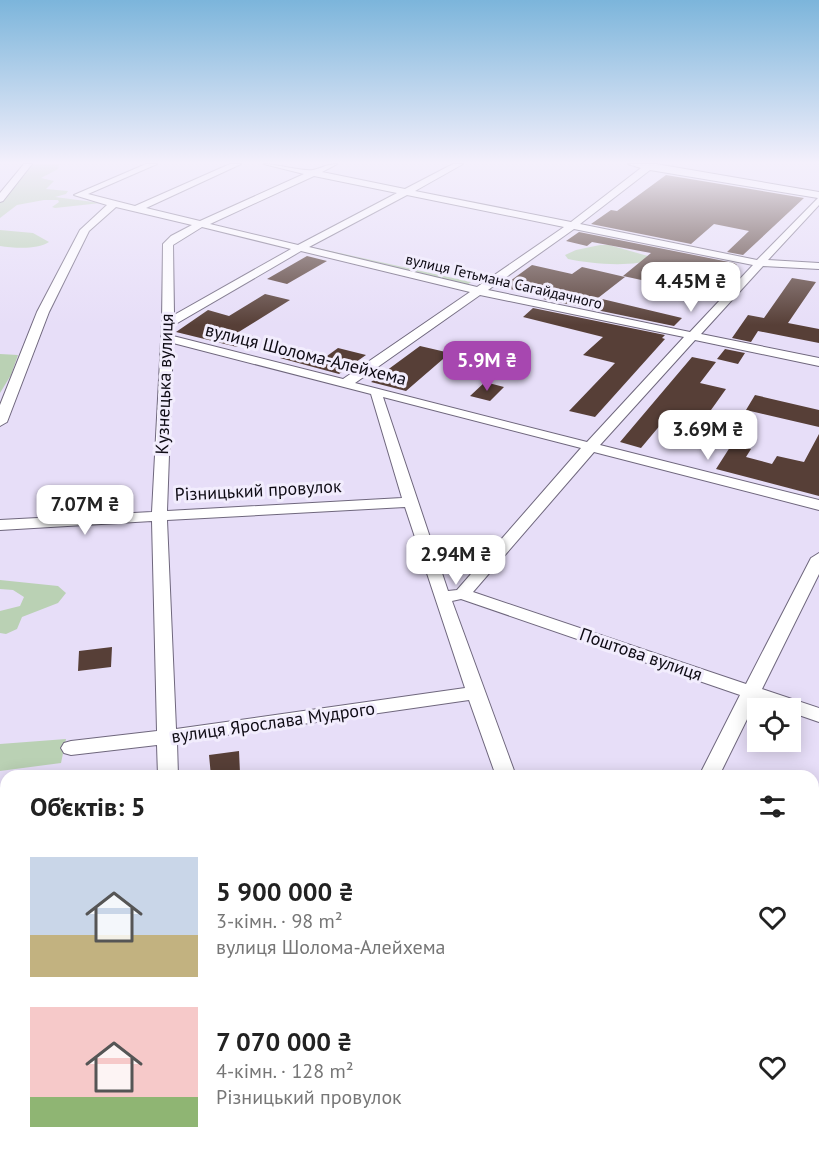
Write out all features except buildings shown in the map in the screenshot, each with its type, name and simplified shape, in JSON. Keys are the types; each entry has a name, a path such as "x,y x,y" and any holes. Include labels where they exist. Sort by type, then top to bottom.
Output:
{"street":[{"path":"0,422 43,312 85,230 98,218"},
{"name":"вулиця Гетьмана Сагайдачного","path":"171,218 478,291 819,362"},
{"path":"199,225 215,218"},
{"path":"167,331 298,249 356,218"},
{"path":"530,218 758,263 819,266"},
{"path":"345,384 582,218"},
{"path":"442,597 462,594 589,447 802,218"},
{"name":"Кузнецька вулиця","path":"168,770 162,542 159,515 167,331 168,244 199,225"},
{"name":"вулиця Шолома-Алейхема","path":"167,331 345,384 819,506"},
{"path":"380,392 376,396 410,502 504,770"},
{"name":"Різницький провулок","path":"3,523 410,502"},
{"path":"712,770 819,558"},
{"name":"Поштова вулиця","path":"462,594 819,715"},
{"name":"вулиця Ярослава Мудрого","path":"70,748 166,737 475,693"}],"green space":[{"path":"0,230 33,233 49,242 32,247 0,246"},
{"path":"600,245 609,245 655,258 636,263 613,264 568,259 565,255"},
{"path":"317,248 471,282 467,285 313,250"},
{"path":"0,354 18,355 11,375 0,393"},
{"path":"0,580 58,586 66,593 58,603 22,617 17,629 6,634 0,633 0,611 20,606 24,597 13,590 0,589"},
{"path":"66,739 61,763 8,770 0,770 0,744"}]}
